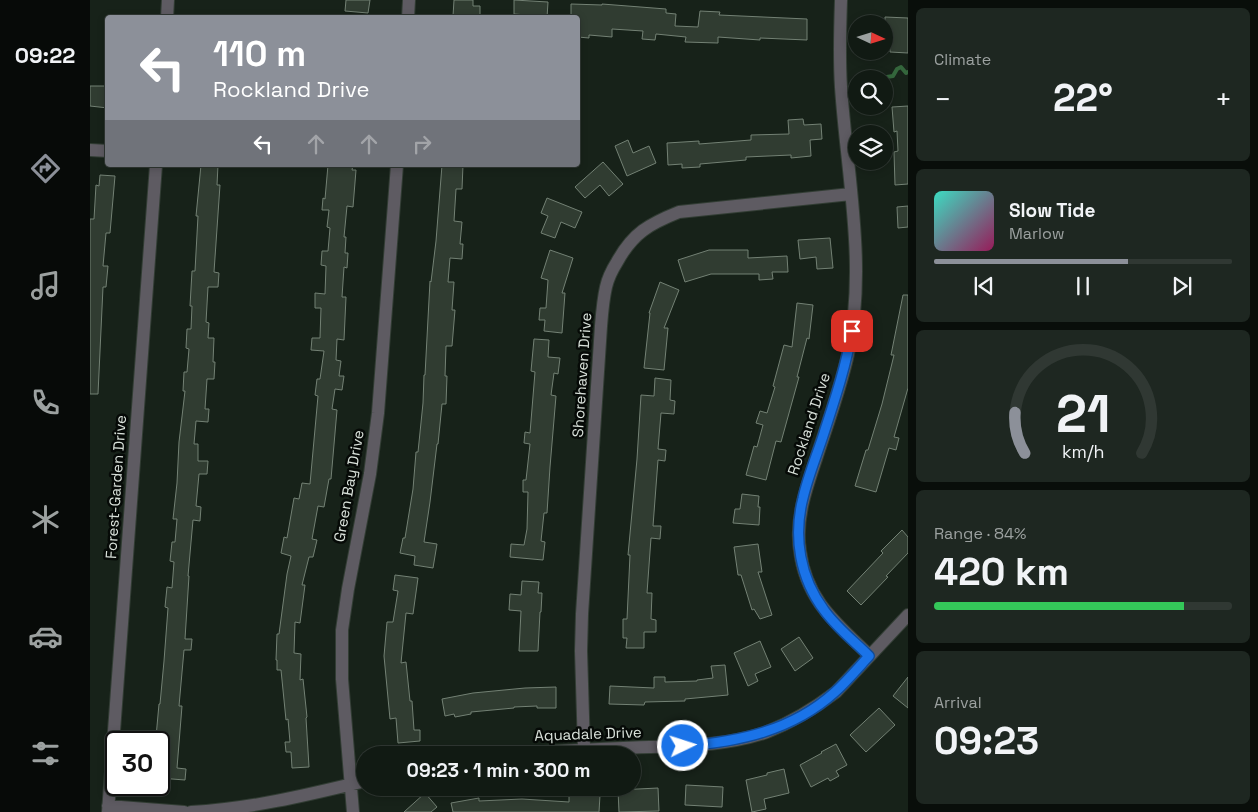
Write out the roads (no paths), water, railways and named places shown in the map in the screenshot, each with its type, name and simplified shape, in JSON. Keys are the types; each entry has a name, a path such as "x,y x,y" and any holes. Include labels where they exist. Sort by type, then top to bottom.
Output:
{"street":[{"path":"167,15 168,0"},
{"path":"408,15 409,0"},
{"name":"Rockland Drive","path":"841,0 839,62 857,251 856,292 848,355 803,498 798,538 803,569 816,599 831,619 869,656"},
{"path":"90,150 105,151"},
{"name":"Forest-Garden Drive","path":"108,809 156,167"},
{"name":"Green Bay Drive","path":"353,812 342,679 342,630 370,474 378,413 397,167"},
{"name":"Shorehaven Drive","path":"584,746 581,651 582,614 600,326 610,274 625,247 633,238 660,219 679,212 851,194"},
{"name":"Aquadale Drive","path":"641,747 713,744 738,740 765,732 798,718 836,692 908,615"},
{"path":"191,812 260,805 356,783"},
{"path":"108,809 184,812"}],"waterway":[{"path":"893,76 897,69 901,67 906,73 908,72"}]}
